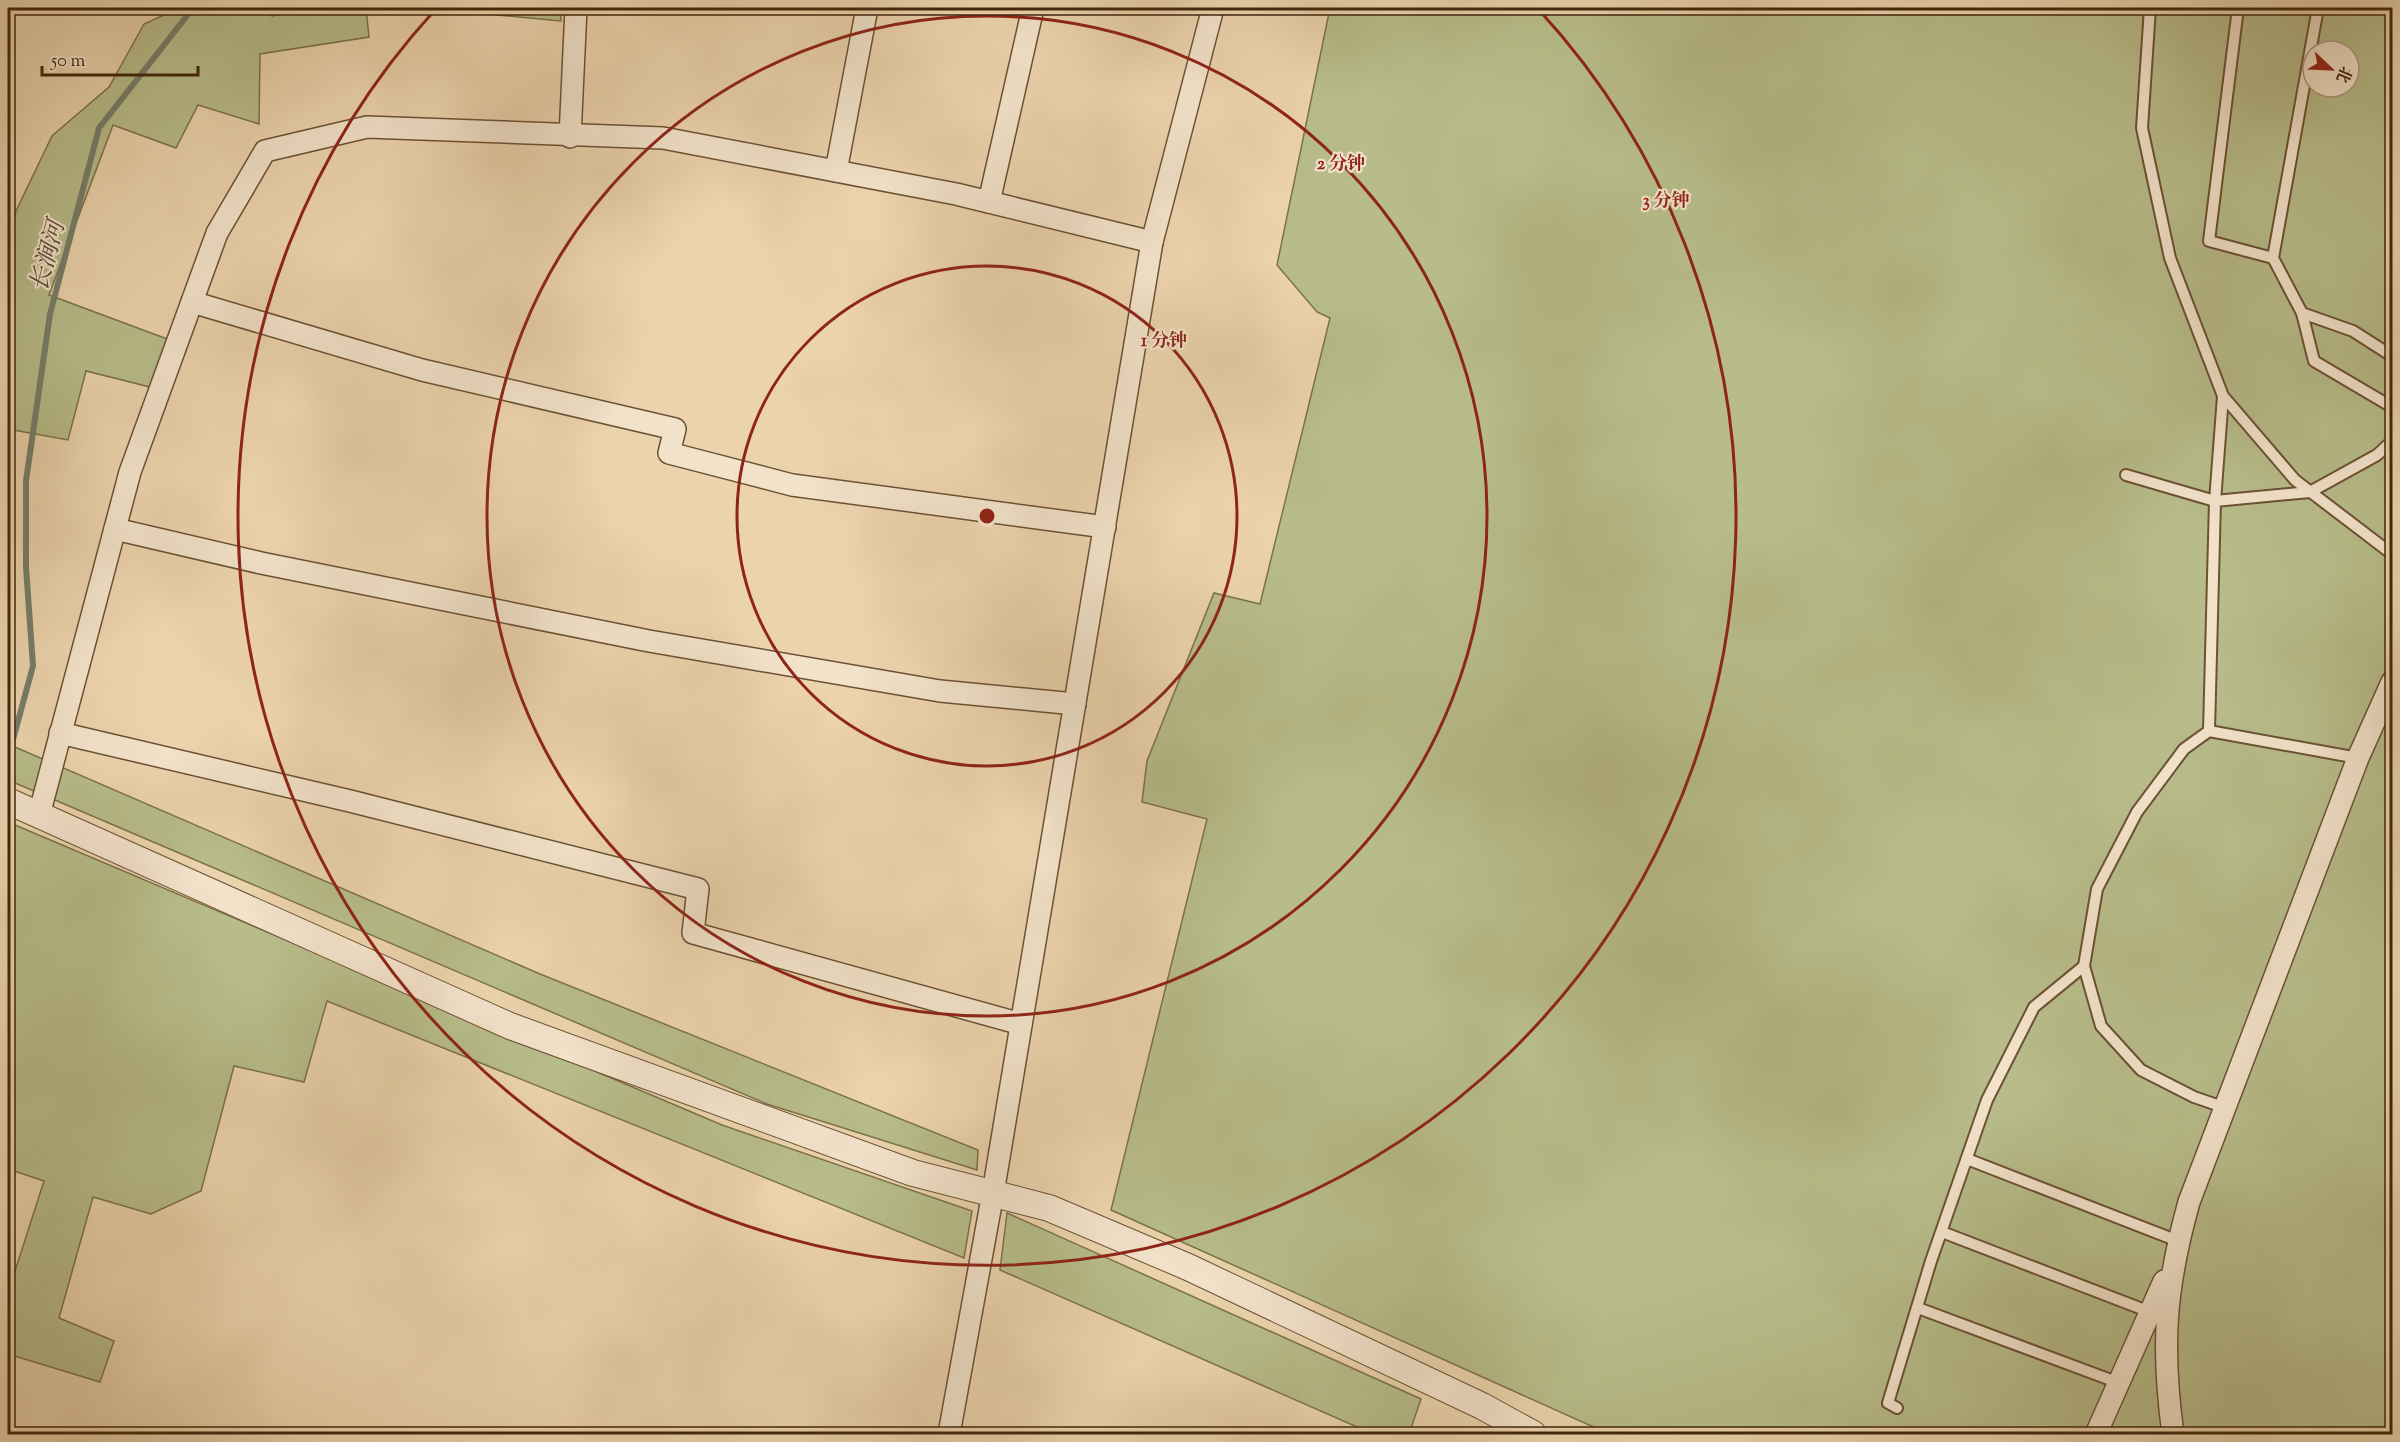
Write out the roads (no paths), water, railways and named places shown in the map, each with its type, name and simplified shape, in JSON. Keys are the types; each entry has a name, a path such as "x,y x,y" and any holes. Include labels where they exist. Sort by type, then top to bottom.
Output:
{"street":[{"path":"570,137 576,8"},
{"path":"836,171 867,8"},
{"path":"989,202 1034,8"},
{"path":"949,1434 993,1193 1152,242 1213,8"},
{"path":"39,815 130,472 217,233 265,151 367,127 570,137 663,138 989,202 1152,242"},
{"path":"192,302 422,370 675,429 669,453 792,485 1105,526"},
{"path":"115,529 261,563 649,641 940,691 1075,704"},
{"path":"2173,1434 2165,1374 2166,1316 2176,1251 2189,1202 2223,1107 2358,758 2392,682"},
{"path":"60,733 395,812 698,889 693,933 1021,1024"},
{"path":"8,801 510,1026 913,1173 1049,1208 1188,1267 1482,1406 1533,1434"},
{"path":"2096,1434 2176,1251"}],"lane":[{"path":"2150,8 2142,128 2170,258 2223,396 2295,480 2392,554"},
{"path":"2238,8 2209,241 2272,258"},
{"path":"2318,8 2272,258 2302,313 2314,361 2392,407"},
{"path":"2302,313 2353,331 2392,356"},
{"path":"2209,731 2215,501 2223,396"},
{"path":"2126,475 2215,501 2310,492 2378,455 2392,441"},
{"path":"2223,1107 2194,1096 2141,1070 2101,1026 2084,966 2097,889 2137,812 2184,748 2209,731 2358,758"},
{"path":"1897,1408 1888,1403 1987,1100 2034,1007 2084,966"},
{"path":"1967,1159 2176,1251"},
{"path":"1942,1232 2150,1312"},
{"path":"1918,1308 2119,1383"}],"waterway":[{"name":"长涧河","path":"8,758 33,666 26,567 26,481 50,314 99,128 193,8"}]}
